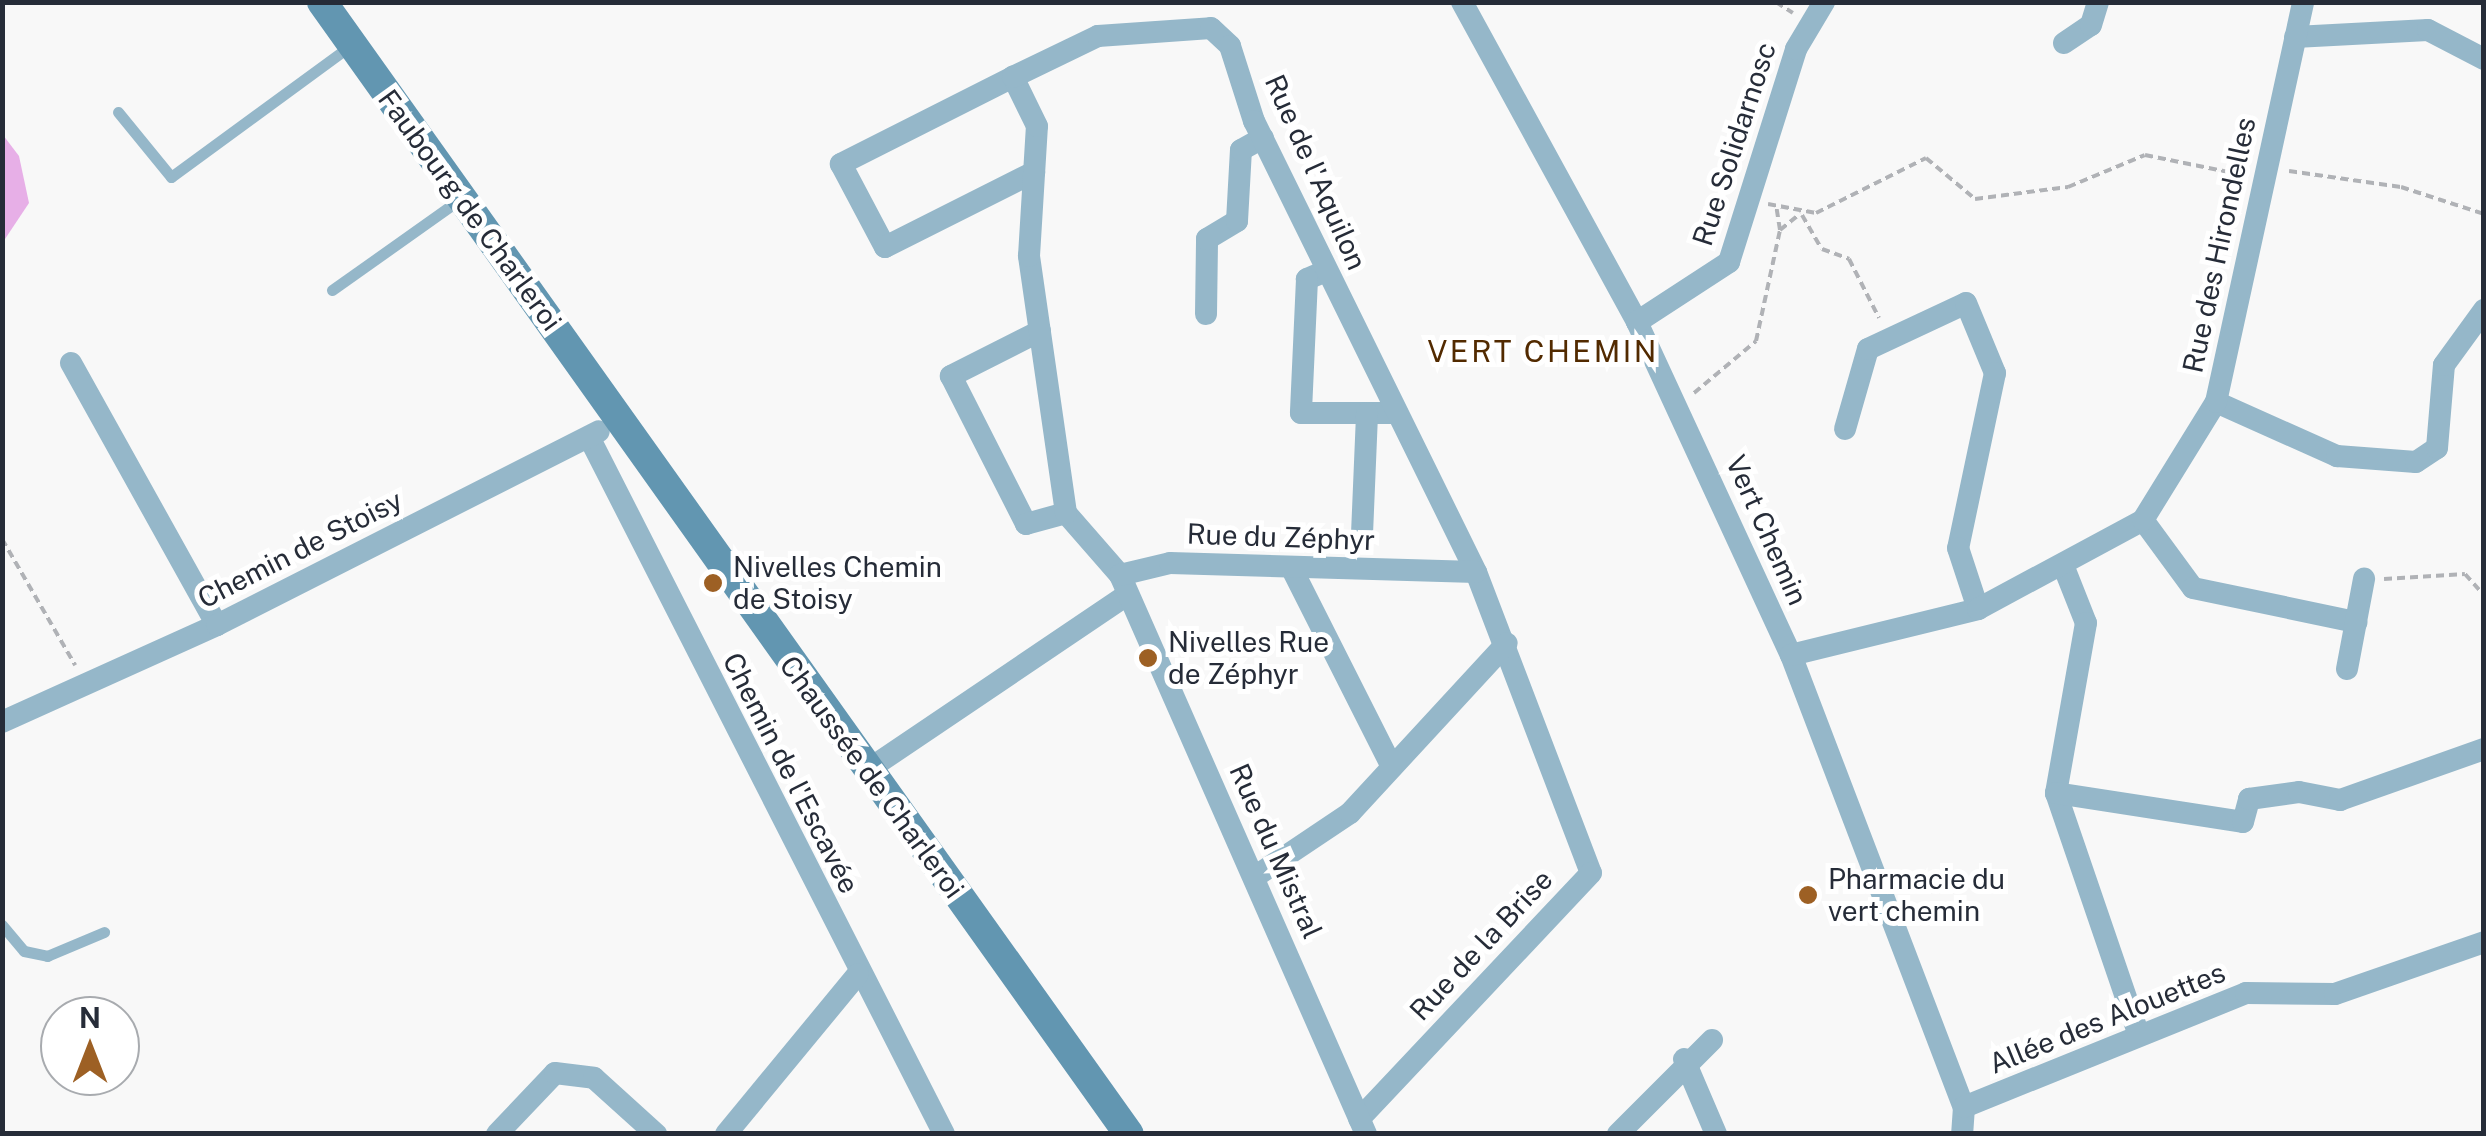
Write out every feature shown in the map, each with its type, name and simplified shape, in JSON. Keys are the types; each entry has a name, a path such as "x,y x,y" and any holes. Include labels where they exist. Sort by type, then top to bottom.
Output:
{"main road":[{"name":"Faubourg de Charleroi","path":"322,2 619,418"},
{"name":"Chaussée de Charleroi","path":"619,418 866,771 1129,1134"}],"street":[{"name":"Vert Chemin","path":"1462,2 1637,322 1791,654 1964,1108"},
{"name":"Rue Solidarnosc","path":"1637,322 1722,270 1752,199 1796,48 1824,2"},
{"path":"2064,43 2091,24 2098,2"},
{"name":"Rue des Hirondelles","path":"1791,654 1978,609 2065,570 2142,520 2216,402 2303,2"},
{"name":"Rue de l'Aquilon","path":"1034,172 884,247 840,164 1098,36 1211,28 1230,46 1262,138 1476,572"},
{"path":"2295,37 2428,30 2484,59"},
{"path":"1013,77 1037,126 1029,256 1066,514 1122,586"},
{"path":"1206,314 1207,239 1237,221 1241,150 1262,138"},
{"path":"1326,271 1306,279 1301,413 1397,413"},
{"path":"1845,430 1868,349 1966,304 1995,373 1958,548 1978,609"},
{"path":"2216,402 2337,456 2416,462 2437,448 2444,365 2484,310"},
{"path":"1040,332 951,376 1026,524 1066,514"},
{"path":"71,363 217,625"},
{"path":"1362,534 1367,413"},
{"name":"Chemin de Stoisy","path":"2,722 84,680 217,625 589,437 619,418"},
{"name":"Chemin de l'Escavée","path":"589,437 858,974 944,1134"},
{"path":"2142,520 2193,588 2356,622"},
{"name":"Rue du Zéphyr","path":"866,771 1122,586 1170,564 1476,572"},
{"path":"1291,567 1392,767"},
{"path":"2065,570 2086,623 2056,793 2138,1035"},
{"name":"Rue de la Brise","path":"1363,1126 1591,873 1508,643 1476,572"},
{"path":"2347,669 2364,579"},
{"name":"Rue du Mistral","path":"1122,586 1256,876 1363,1126"},
{"path":"1256,876 1350,814 1508,643"},
{"path":"2056,793 2243,822 2250,799 2299,792 2340,800 2484,749"},
{"name":"Allée des Alouettes","path":"1964,1108 2246,993 2335,994 2484,942"},
{"path":"726,1134 858,974"},
{"path":"1618,1134 1684,1059 1712,1040"},
{"path":"1684,1059 1716,1134"},
{"path":"497,1134 555,1073 594,1078 656,1134"},
{"path":"1962,1134 1964,1108"}],"lane":[{"path":"118,112 171,177 351,44"},
{"path":"332,290 462,198"},
{"path":"2,925 24,951 47,956 104,932"}],"path":[{"path":"1780,230 1801,214 1926,158 1975,199 2068,187 2145,155 2264,173 2401,187 2484,214"},
{"path":"1752,199 1801,214 1822,249 1849,259 1890,339"},
{"path":"1677,404 1738,365 1756,342 1780,230 1776,206"},
{"path":"2,539 84,680"},
{"path":"2364,579 2465,574 2484,596"}],"shaded area":[{"path":"3,135 19,156 29,203 3,242"}],"place":[{"name":"Nivelles Chemin de Stoisy","path":"713,583"},
{"name":"Nivelles Rue de Zéphyr","path":"1148,658"},
{"name":"Pharmacie du vert chemin","path":"1808,895"}],"district":[{"name":"VERT CHEMIN","path":"1543,351"}]}
